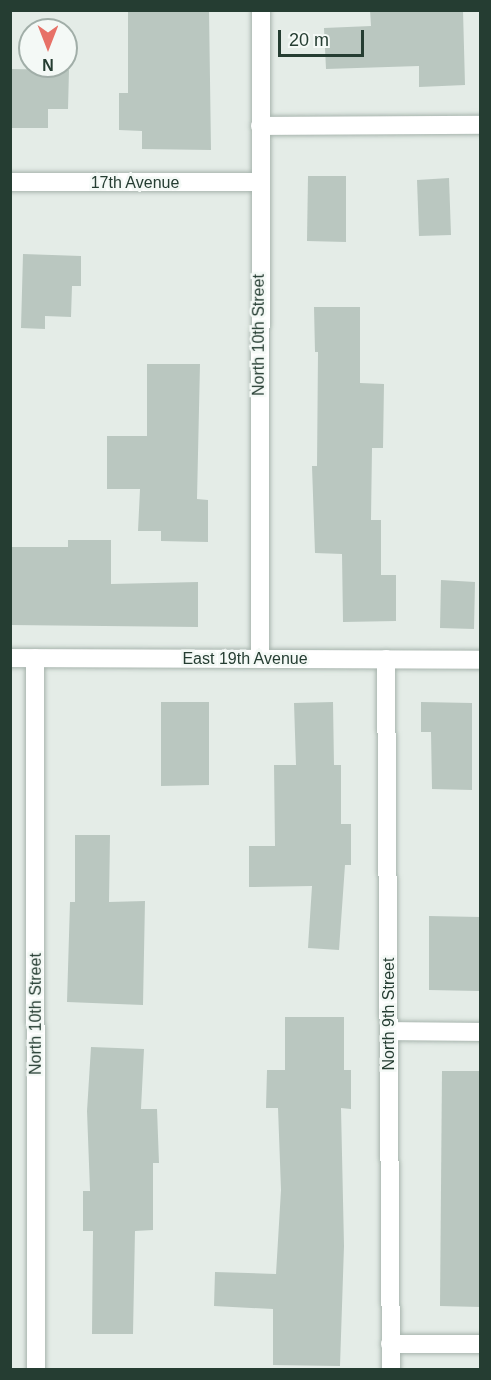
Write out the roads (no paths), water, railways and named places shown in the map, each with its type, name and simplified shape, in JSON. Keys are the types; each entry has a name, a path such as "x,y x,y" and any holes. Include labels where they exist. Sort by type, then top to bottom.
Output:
{"street":[{"name":"North 10th Street","path":"260,659 261,10"},
{"path":"260,126 480,125"},
{"name":"17th Avenue","path":"10,182 259,182"},
{"name":"East 19th Avenue","path":"10,658 480,660"},
{"name":"North 10th Street","path":"35,658 36,1370"},
{"name":"North 9th Street","path":"386,659 391,1370"},
{"path":"390,1031 480,1032"},
{"path":"390,1344 480,1344"}]}
